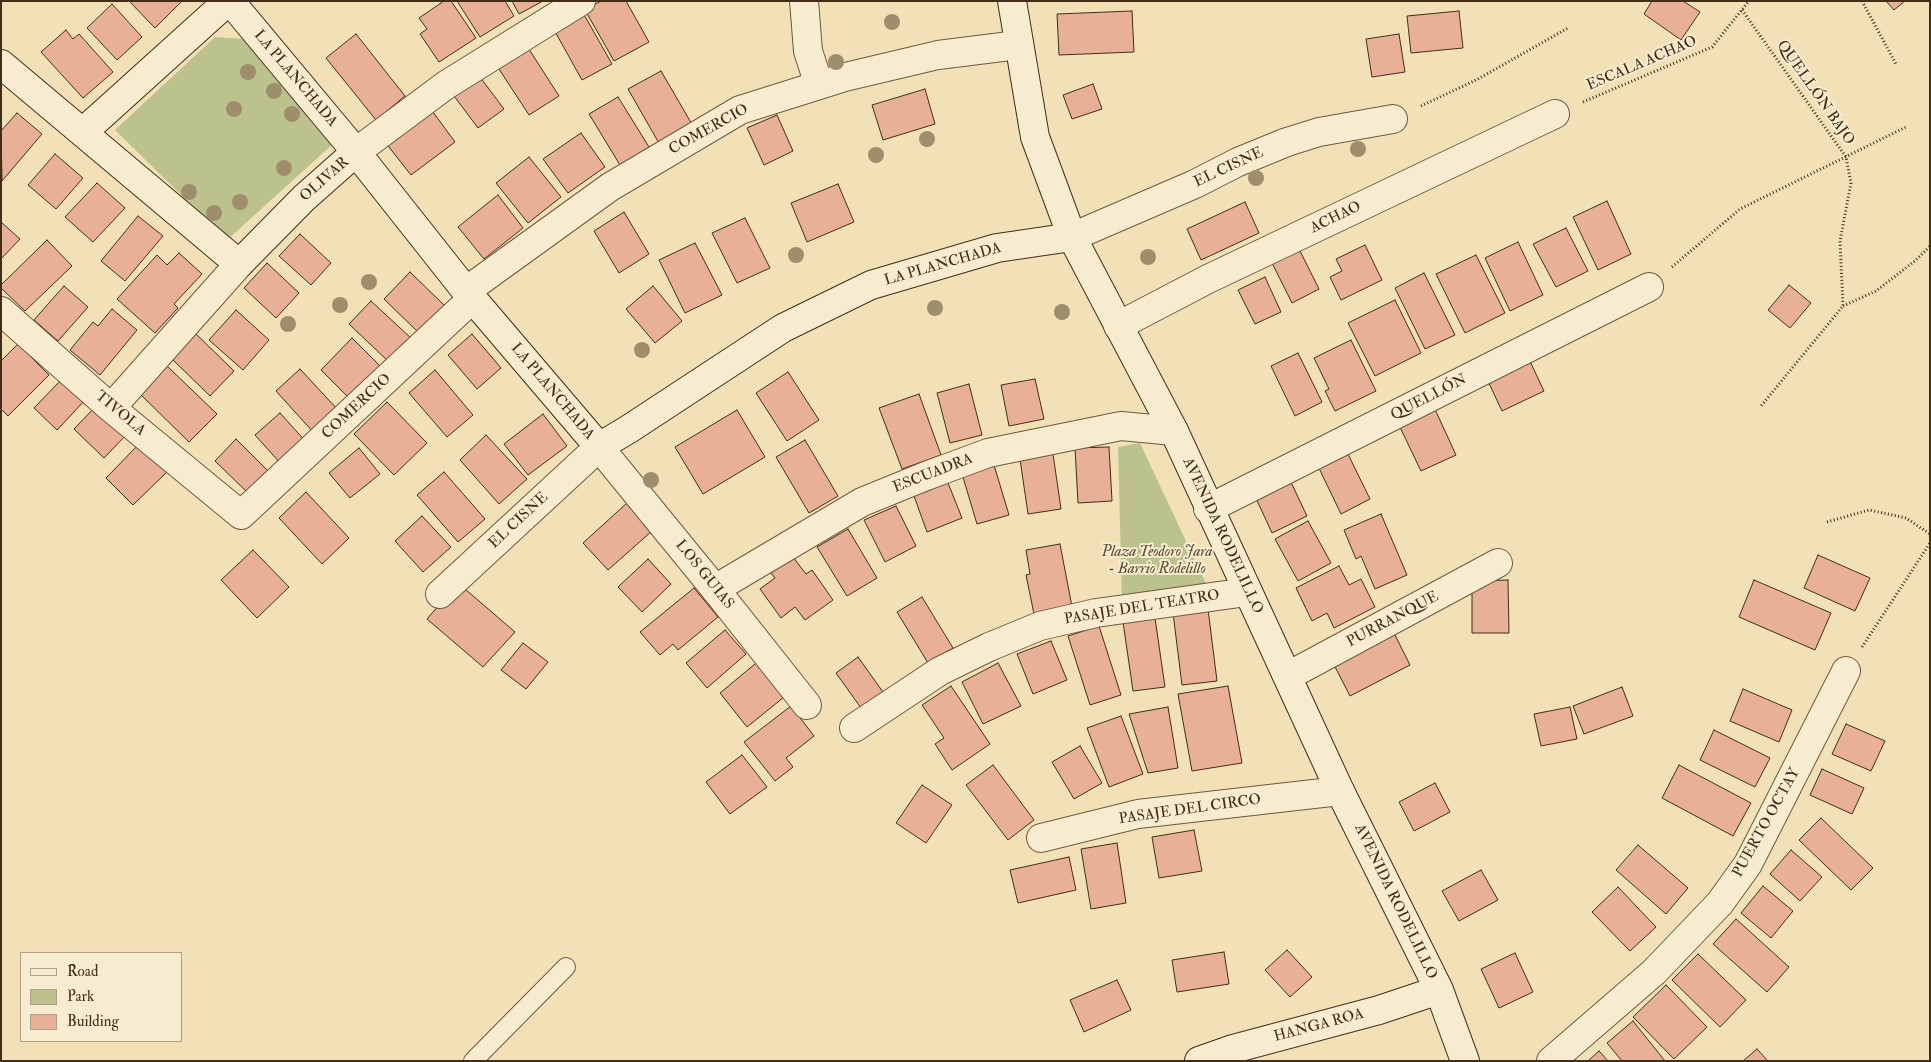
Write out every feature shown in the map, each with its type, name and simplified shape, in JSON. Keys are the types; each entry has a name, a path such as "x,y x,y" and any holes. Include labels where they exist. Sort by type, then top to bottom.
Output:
{"street":[{"name":"LA PLANCHADA","path":"83,132 229,1 356,152 469,295 599,448 783,328 871,285 997,248 1072,237"},
{"name":"OLIVAR","path":"110,408 238,264 304,198 356,152 446,85 581,1"},
{"path":"804,1 808,51 818,85"},
{"name":"AVENIDA RODELILLO","path":"1012,1 1018,46 1035,137 1072,237 1174,431 1208,509 1288,676 1340,791 1439,990 1465,1061"},
{"name":"COMERCIO","path":"241,515 469,295 610,187 740,110 845,77 938,55 1018,46"},
{"path":"1,64 238,264"},
{"name":"ACHAO","path":"1118,326 1208,279 1555,114"},
{"name":"EL CISNE","path":"1072,237 1195,184 1238,162 1287,142 1319,132 1393,119"},
{"name":"QUELLÓN","path":"1208,509 1649,288"},
{"name":"TIVOLA","path":"1,311 110,408 241,515"},
{"name":"ESCUADRA","path":"715,589 862,502 988,453 1121,426 1174,431"},
{"name":"EL CISNE","path":"440,594 599,448"},
{"name":"LOS GUIAS","path":"599,448 807,705"},
{"name":"PURRANQUE","path":"1288,676 1498,563"},
{"name":"PASAJE DEL TEATRO","path":"854,728 940,671 989,646 1040,626 1096,613 1247,592"},
{"name":"PUERTO OCTAY","path":"1551,1061 1654,972 1720,903 1748,864 1846,671"},
{"name":"PASAJE DEL CIRCO","path":"1041,838 1138,814 1340,791"},
{"name":"HANGA ROA","path":"1199,1061 1379,1010 1439,990"}],"lane":[{"path":"473,1061 566,967"}],"path":[{"name":"ESCALA ACHAO","path":"1555,114 1712,47 1750,1"},
{"path":"1862,1 1896,64"},
{"name":"QUELLÓN BAJO","path":"1742,10 1846,156 1851,184 1840,240 1843,306"},
{"path":"1393,119 1478,79 1568,28"},
{"path":"1649,288 1740,209 1906,127"},
{"path":"1761,406 1843,306 1876,291 1916,260 1930,246"},
{"path":"1827,522 1869,510 1906,518 1930,534"},
{"path":"1846,671 1930,543"}],"green space":[{"path":"215,37 245,39 334,143 227,240 115,130"},
{"name":"Plaza Teodoro Jara - Barrio Rodelillo","path":"1140,443 1209,590 1122,603 1118,447"}],"building":[{"path":"129,1 182,1 155,28"},
{"path":"444,1 451,1 476,38 439,62 420,34 427,29 419,18"},
{"path":"457,1 505,1 514,16 480,37"},
{"path":"512,1 543,1 519,14"},
{"path":"601,1 626,1 649,42 614,61 585,10"},
{"path":"1652,1 1683,1 1700,12 1681,40 1644,14"},
{"path":"1886,1 1905,1 1894,10"},
{"path":"112,4 142,37 117,60 87,28"},
{"path":"582,11 612,64 582,80 553,28"},
{"path":"1132,11 1134,52 1059,55 1057,14"},
{"path":"1459,11 1463,48 1411,53 1407,16"},
{"path":"66,30 73,39 79,34 113,72 83,98 41,52"},
{"path":"356,34 405,96 376,120 326,58"},
{"path":"1399,34 1405,72 1372,77 1366,39"},
{"path":"525,43 559,96 529,115 495,63"},
{"path":"661,71 693,126 660,145 628,89"},
{"path":"477,73 504,109 478,128 451,92"},
{"path":"1093,84 1102,109 1072,119 1063,95"},
{"path":"925,89 935,124 883,140 872,105"},
{"path":"618,97 649,147 620,165 589,114"},
{"path":"430,108 455,142 411,175 385,142"},
{"path":"17,113 42,134 2,181 1,131"},
{"path":"777,115 793,151 764,165 747,128"},
{"path":"581,133 605,167 568,193 543,159"},
{"path":"55,154 83,178 56,209 28,185"},
{"path":"529,157 561,197 528,223 496,183"},
{"path":"97,183 125,208 93,242 65,217"},
{"path":"838,184 854,222 807,242 791,203"},
{"path":"498,195 523,228 484,259 458,227"},
{"path":"1607,201 1631,254 1598,270 1573,217"},
{"path":"1245,202 1259,233 1201,260 1187,229"},
{"path":"624,212 649,254 619,273 594,231"},
{"path":"138,216 163,236 125,281 101,261"},
{"path":"745,218 770,268 737,283 712,233"},
{"path":"1,222 20,239 1,259"},
{"path":"1566,228 1588,271 1556,287 1533,244"},
{"path":"300,234 331,263 311,285 279,256"},
{"path":"47,240 72,266 25,311 1,288 1,285"},
{"path":"1518,242 1543,295 1510,311 1485,258"},
{"path":"695,243 722,295 685,313 659,260"},
{"path":"1365,245 1382,280 1341,300 1330,277 1342,271 1336,259"},
{"path":"1298,247 1319,289 1292,303 1271,261"},
{"path":"179,253 202,274 174,304 178,308 155,333 117,299 157,255 167,265"},
{"path":"1476,255 1505,313 1465,333 1436,274"},
{"path":"267,263 299,293 276,318 244,288"},
{"path":"410,272 445,306 419,333 384,299"},
{"path":"1424,273 1455,335 1425,349 1395,288"},
{"path":"1265,277 1281,312 1255,324 1238,290"},
{"path":"1789,285 1811,303 1790,328 1768,310"},
{"path":"64,286 88,307 58,341 34,320"},
{"path":"653,286 682,321 655,343 626,309"},
{"path":"1395,300 1421,353 1375,376 1348,323"},
{"path":"371,301 413,340 390,363 349,324"},
{"path":"112,309 137,330 100,375 70,350 93,322 98,326"},
{"path":"236,310 269,340 243,370 209,340"},
{"path":"194,332 234,371 210,396 170,357"},
{"path":"472,334 501,368 477,389 448,355"},
{"path":"352,338 382,368 350,399 321,370"},
{"path":"1351,340 1376,391 1335,411 1325,391 1329,389 1314,358"},
{"path":"18,344 49,375 8,416 1,409 1,361"},
{"path":"1298,353 1322,402 1295,416 1271,366"},
{"path":"1528,357 1544,391 1502,411 1486,377"},
{"path":"166,365 217,414 189,442 139,393"},
{"path":"300,369 339,411 314,433 276,391"},
{"path":"435,370 473,415 447,437 409,393"},
{"path":"788,372 819,420 787,441 756,393"},
{"path":"64,377 87,398 57,430 34,408"},
{"path":"1035,379 1044,419 1009,426 1001,385"},
{"path":"969,384 982,435 950,443 937,393"},
{"path":"919,394 941,455 902,469 879,408"},
{"path":"387,402 427,443 394,475 354,434"},
{"path":"98,404 128,433 104,458 74,429"},
{"path":"1433,405 1456,455 1421,471 1397,421"},
{"path":"737,410 765,457 703,494 675,447"},
{"path":"280,413 307,443 282,465 255,435"},
{"path":"543,414 567,446 528,475 504,444"},
{"path":"486,435 527,479 499,504 460,460"},
{"path":"236,439 270,473 249,494 215,461"},
{"path":"805,440 838,496 809,513 776,457"},
{"path":"142,441 170,469 133,505 106,478"},
{"path":"1109,447 1112,501 1078,503 1075,448"},
{"path":"359,448 380,474 350,498 329,473"},
{"path":"1346,450 1370,499 1341,514 1317,464"},
{"path":"1053,454 1061,509 1028,514 1020,459"},
{"path":"994,465 1009,515 977,524 962,474"},
{"path":"444,472 485,519 458,542 417,495"},
{"path":"1288,476 1307,516 1272,533 1253,492"},
{"path":"948,483 962,518 927,532 914,496"},
{"path":"306,492 349,538 322,564 279,518"},
{"path":"627,503 652,531 608,570 583,543"},
{"path":"896,506 916,546 885,562 864,520"},
{"path":"1381,514 1407,575 1375,589 1361,556 1356,559 1344,530"},
{"path":"422,516 451,547 423,572 395,541"},
{"path":"1308,521 1331,563 1298,581 1275,539"},
{"path":"848,529 877,578 847,596 817,547"},
{"path":"1060,544 1073,612 1035,619 1026,575 1030,574 1026,550"},
{"path":"253,550 289,587 257,618 221,580"},
{"path":"1818,555 1870,578 1855,611 1804,588"},
{"path":"793,557 806,574 812,570 833,600 805,620 795,607 781,618 760,589 775,578 771,573"},
{"path":"648,559 671,584 642,612 618,587"},
{"path":"1339,566 1349,585 1361,579 1375,607 1334,628 1327,613 1312,621 1296,588"},
{"path":"1508,580 1509,633 1472,633 1472,581"},
{"path":"1754,580 1831,613 1815,650 1739,617"},
{"path":"458,583 515,632 483,667 427,619"},
{"path":"694,588 718,617 678,650 673,644 660,655 640,632"},
{"path":"922,597 953,648 928,663 897,612"},
{"path":"1208,609 1217,681 1182,685 1173,613"},
{"path":"1155,618 1165,687 1133,691 1123,622"},
{"path":"1099,626 1121,695 1090,705 1068,636"},
{"path":"1392,629 1410,665 1350,696 1332,661"},
{"path":"725,630 746,654 707,688 686,663"},
{"path":"1051,641 1067,680 1033,694 1017,654"},
{"path":"523,643 548,662 526,689 501,670"},
{"path":"858,657 883,692 861,708 836,673"},
{"path":"761,659 789,693 747,727 720,693"},
{"path":"998,663 1021,706 983,724 962,682"},
{"path":"951,686 990,744 952,770 935,744 944,738 922,705"},
{"path":"1228,686 1242,763 1192,771 1178,694"},
{"path":"1622,687 1633,716 1584,734 1573,706"},
{"path":"1743,689 1792,710 1779,742 1730,721"},
{"path":"791,706 814,736 786,758 793,767 775,781 744,742"},
{"path":"1168,707 1178,768 1148,773 1129,714"},
{"path":"1570,707 1577,739 1541,746 1534,714"},
{"path":"1121,716 1143,774 1109,787 1087,728"},
{"path":"1846,724 1885,741 1871,771 1832,754"},
{"path":"1714,730 1770,758 1755,787 1700,760"},
{"path":"1080,746 1102,783 1074,799 1052,762"},
{"path":"742,755 767,787 730,814 706,782"},
{"path":"993,765 1034,820 1008,840 966,785"},
{"path":"1679,765 1751,803 1733,836 1662,798"},
{"path":"1822,769 1864,788 1852,814 1810,795"},
{"path":"1435,783 1450,812 1414,831 1399,802"},
{"path":"922,785 952,805 926,843 896,823"},
{"path":"1821,818 1873,868 1851,890 1799,840"},
{"path":"1194,830 1202,871 1159,878 1152,837"},
{"path":"1117,843 1126,903 1091,909 1081,849"},
{"path":"1638,845 1688,888 1666,914 1616,870"},
{"path":"1791,850 1822,877 1800,901 1770,874"},
{"path":"1069,857 1076,890 1018,903 1010,870"},
{"path":"1481,870 1498,900 1459,921 1442,891"},
{"path":"1763,886 1793,911 1771,938 1741,913"},
{"path":"1618,887 1656,927 1630,951 1592,912"},
{"path":"1736,919 1789,967 1767,992 1713,944"},
{"path":"1287,950 1312,977 1290,997 1265,970"},
{"path":"1224,952 1229,984 1177,992 1172,960"},
{"path":"1515,953 1533,992 1499,1008 1481,969"},
{"path":"1698,954 1746,1000 1720,1027 1672,980"},
{"path":"1117,980 1131,1010 1084,1032 1070,1000"},
{"path":"1666,985 1707,1027 1674,1059 1633,1017"},
{"path":"1633,1021 1665,1061 1622,1061 1607,1043"},
{"path":"1757,1049 1768,1061 1743,1061"},
{"path":"1599,1051 1608,1061 1588,1061"}]}
